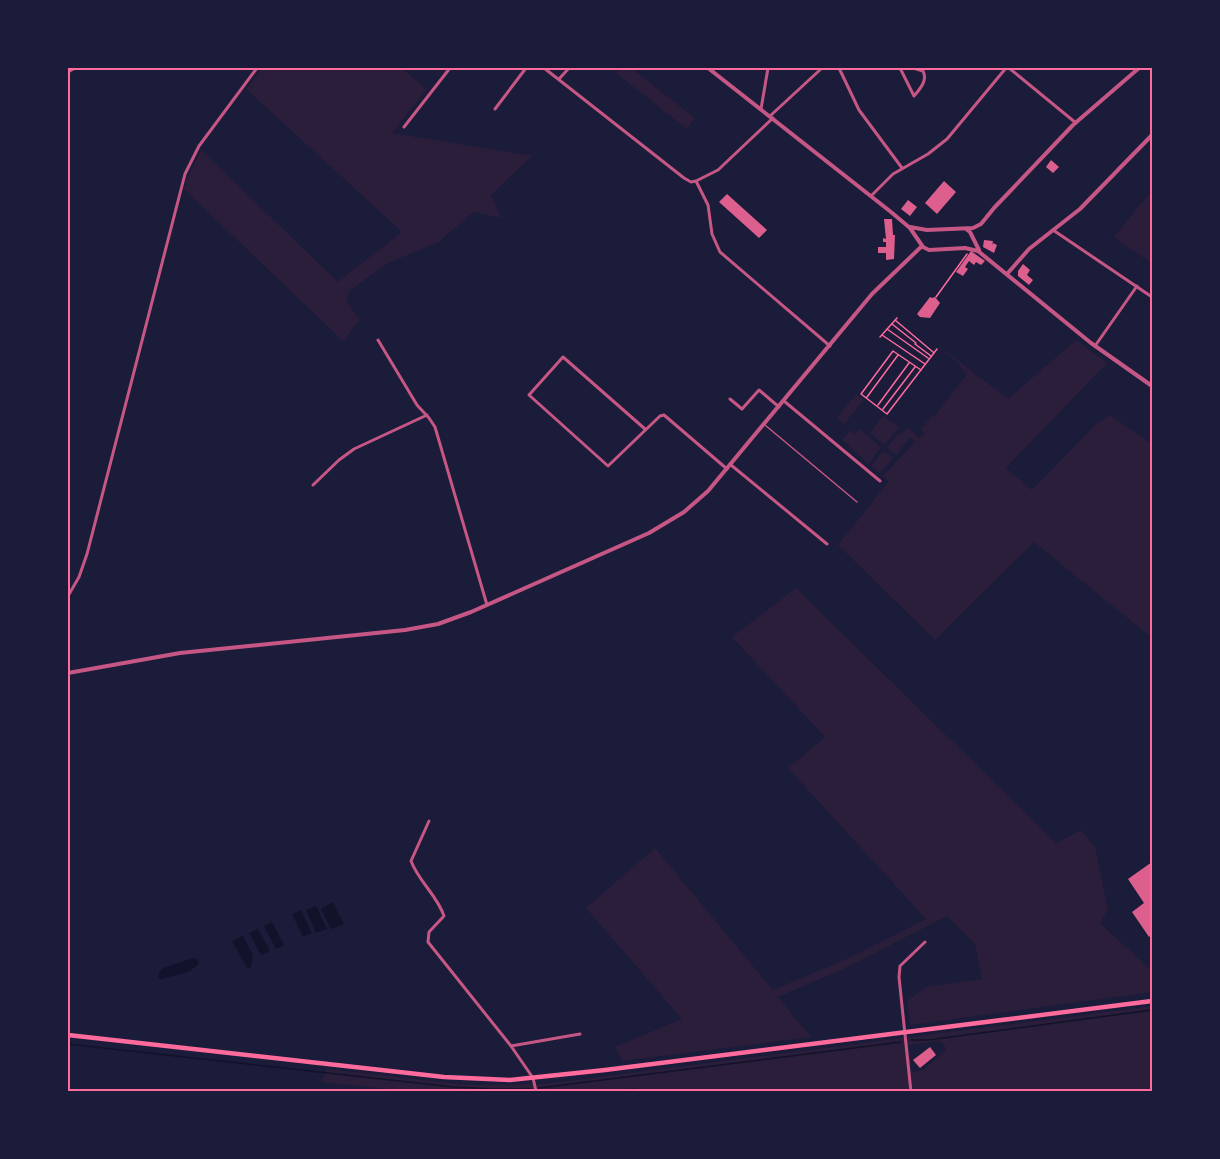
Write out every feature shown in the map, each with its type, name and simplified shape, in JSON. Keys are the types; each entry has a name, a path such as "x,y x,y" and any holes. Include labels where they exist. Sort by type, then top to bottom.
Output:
{"main road":[{"path":"68,1035 452,1078 495,1080 533,1078 1152,1001"}],"street":[{"path":"68,72 75,68"},
{"path":"68,596 87,554 185,174 199,146 257,68"},
{"path":"404,127 450,68"},
{"path":"495,109 526,68"},
{"path":"544,68 691,182 714,172 822,68"},
{"path":"559,79 569,68"},
{"path":"708,68 906,225 929,250 968,248 984,255"},
{"path":"761,109 768,68"},
{"path":"839,68 859,110 902,168"},
{"path":"900,68 914,96 922,86 925,75 923,71 913,68"},
{"path":"870,196 902,168 929,153 947,139 1008,68 1076,123"},
{"path":"906,225 915,229 927,230 976,227 984,222 994,208 1076,123 1139,68"},
{"path":"1007,274 1025,253 1083,206 1152,135"},
{"path":"696,181 708,205 712,234 720,252 830,346"},
{"path":"964,228 970,232 976,246 984,255 1095,346 1152,386"},
{"path":"68,673 180,652 418,628 447,621 657,529 697,501 729,467 879,287 921,243 921,234 927,230"},
{"path":"1053,230 1152,297"},
{"path":"968,248 972,236"},
{"path":"1095,346 1137,286"},
{"path":"378,340 417,405 433,424 487,605"},
{"path":"645,429 563,357 529,395 608,466 645,429 664,415 826,544"},
{"path":"730,399 742,409 759,390 779,407"},
{"path":"784,401 880,481"},
{"path":"313,485 354,449 427,416"},
{"path":"429,821 411,861 421,881 440,905 444,916 429,932 428,942 511,1046 533,1078 536,1091"},
{"path":"911,1092 899,977 900,966 925,942"},
{"path":"511,1046 580,1034"}],"lane":[{"path":"764,424 857,501"}],"path":[{"path":"936,297 968,248"},
{"path":"925,364 881,336 896,319 934,353"},
{"path":"892,324 932,356"},
{"path":"887,329 929,359"},
{"path":"922,369 893,351 861,394 887,414 922,369 925,364 932,356 937,348"},
{"path":"866,398 898,355"},
{"path":"877,406 910,363"},
{"path":"882,410 915,366"}],"shaded area":[{"path":"263,68 401,68 427,89 392,133 532,156 491,195 501,218 473,212 439,242 388,263 349,291 347,302 360,320 343,341 184,189 201,150 338,282 402,232 246,89"},
{"path":"621,68 631,68 695,118 687,129 616,73"},
{"path":"1152,190 1152,264 1114,237"},
{"path":"1076,340 1107,363 1006,468 1032,490 1096,424 1110,415 1152,444 1152,638 1034,542 935,640 838,545 889,481 883,476 915,442 910,438 896,455 887,448 888,446 899,433 904,432 908,427 918,437 922,436 925,433 920,430 933,415 935,416 967,374 946,351 1008,399"},
{"path":"856,394 864,400 844,424 837,418"},
{"path":"883,416 899,427 885,444 870,433"},
{"path":"859,429 881,447 869,464 842,440 850,430 854,434"},
{"path":"883,451 894,458 880,473 871,466"},
{"path":"796,588 1056,843 1081,830 1095,847 1108,909 1100,923 1152,971 1152,992 910,1025 907,1001 926,987 982,979 975,944 947,916 846,968 778,997 811,1037 622,1061 615,1047 682,1019 586,908 655,848 773,990 851,957 926,919 788,768 825,737 732,637"},
{"path":"332,902 344,924 331,929 321,909"},
{"path":"316,906 327,929 316,933 306,910"},
{"path":"301,910 312,933 303,937 292,914"},
{"path":"272,922 284,945 276,949 264,926"},
{"path":"258,929 270,951 261,955 249,933"},
{"path":"243,936 253,955 251,967 247,968 232,941"},
{"path":"193,958 197,959 199,964 188,972 161,979 158,976 163,968"},
{"path":"1152,1006 1152,1091 637,1092 636,1088 600,1092 415,1092 322,1082 326,1069 468,1085 545,1084","holes":["940,1041 947,1049 923,1070 912,1072 909,1045"]}],"building":[{"path":"1051,160 1059,167 1053,173 1046,167"},
{"path":"944,181 956,192 937,214 925,203"},
{"path":"727,194 767,230 759,238 719,202"},
{"path":"908,200 917,207 910,216 901,209"},
{"path":"884,219 892,219 893,235 895,235 894,259 886,260 886,253 878,253 878,247 886,247 886,242 883,242 883,238 886,239"},
{"path":"984,240 993,241 992,246 993,243 997,245 994,253 983,247"},
{"path":"971,251 985,261 981,265 976,262 974,265 969,261 965,267 968,269 963,276 956,272"},
{"path":"1023,264 1030,270 1027,275 1033,280 1029,285 1018,276 1018,271"},
{"path":"930,297 935,297 940,303 930,318 920,317 917,314"},
{"path":"1152,862 1152,934 1149,937 1132,912 1144,903 1128,879"},
{"path":"930,1047 936,1055 920,1068 913,1060"}],"waterway":[{"path":"1151,247 1152,243"},
{"path":"911,1040 928,1040 1152,1010"},
{"path":"539,1088 901,1042"},
{"path":"68,1044 453,1087 531,1089"}]}
